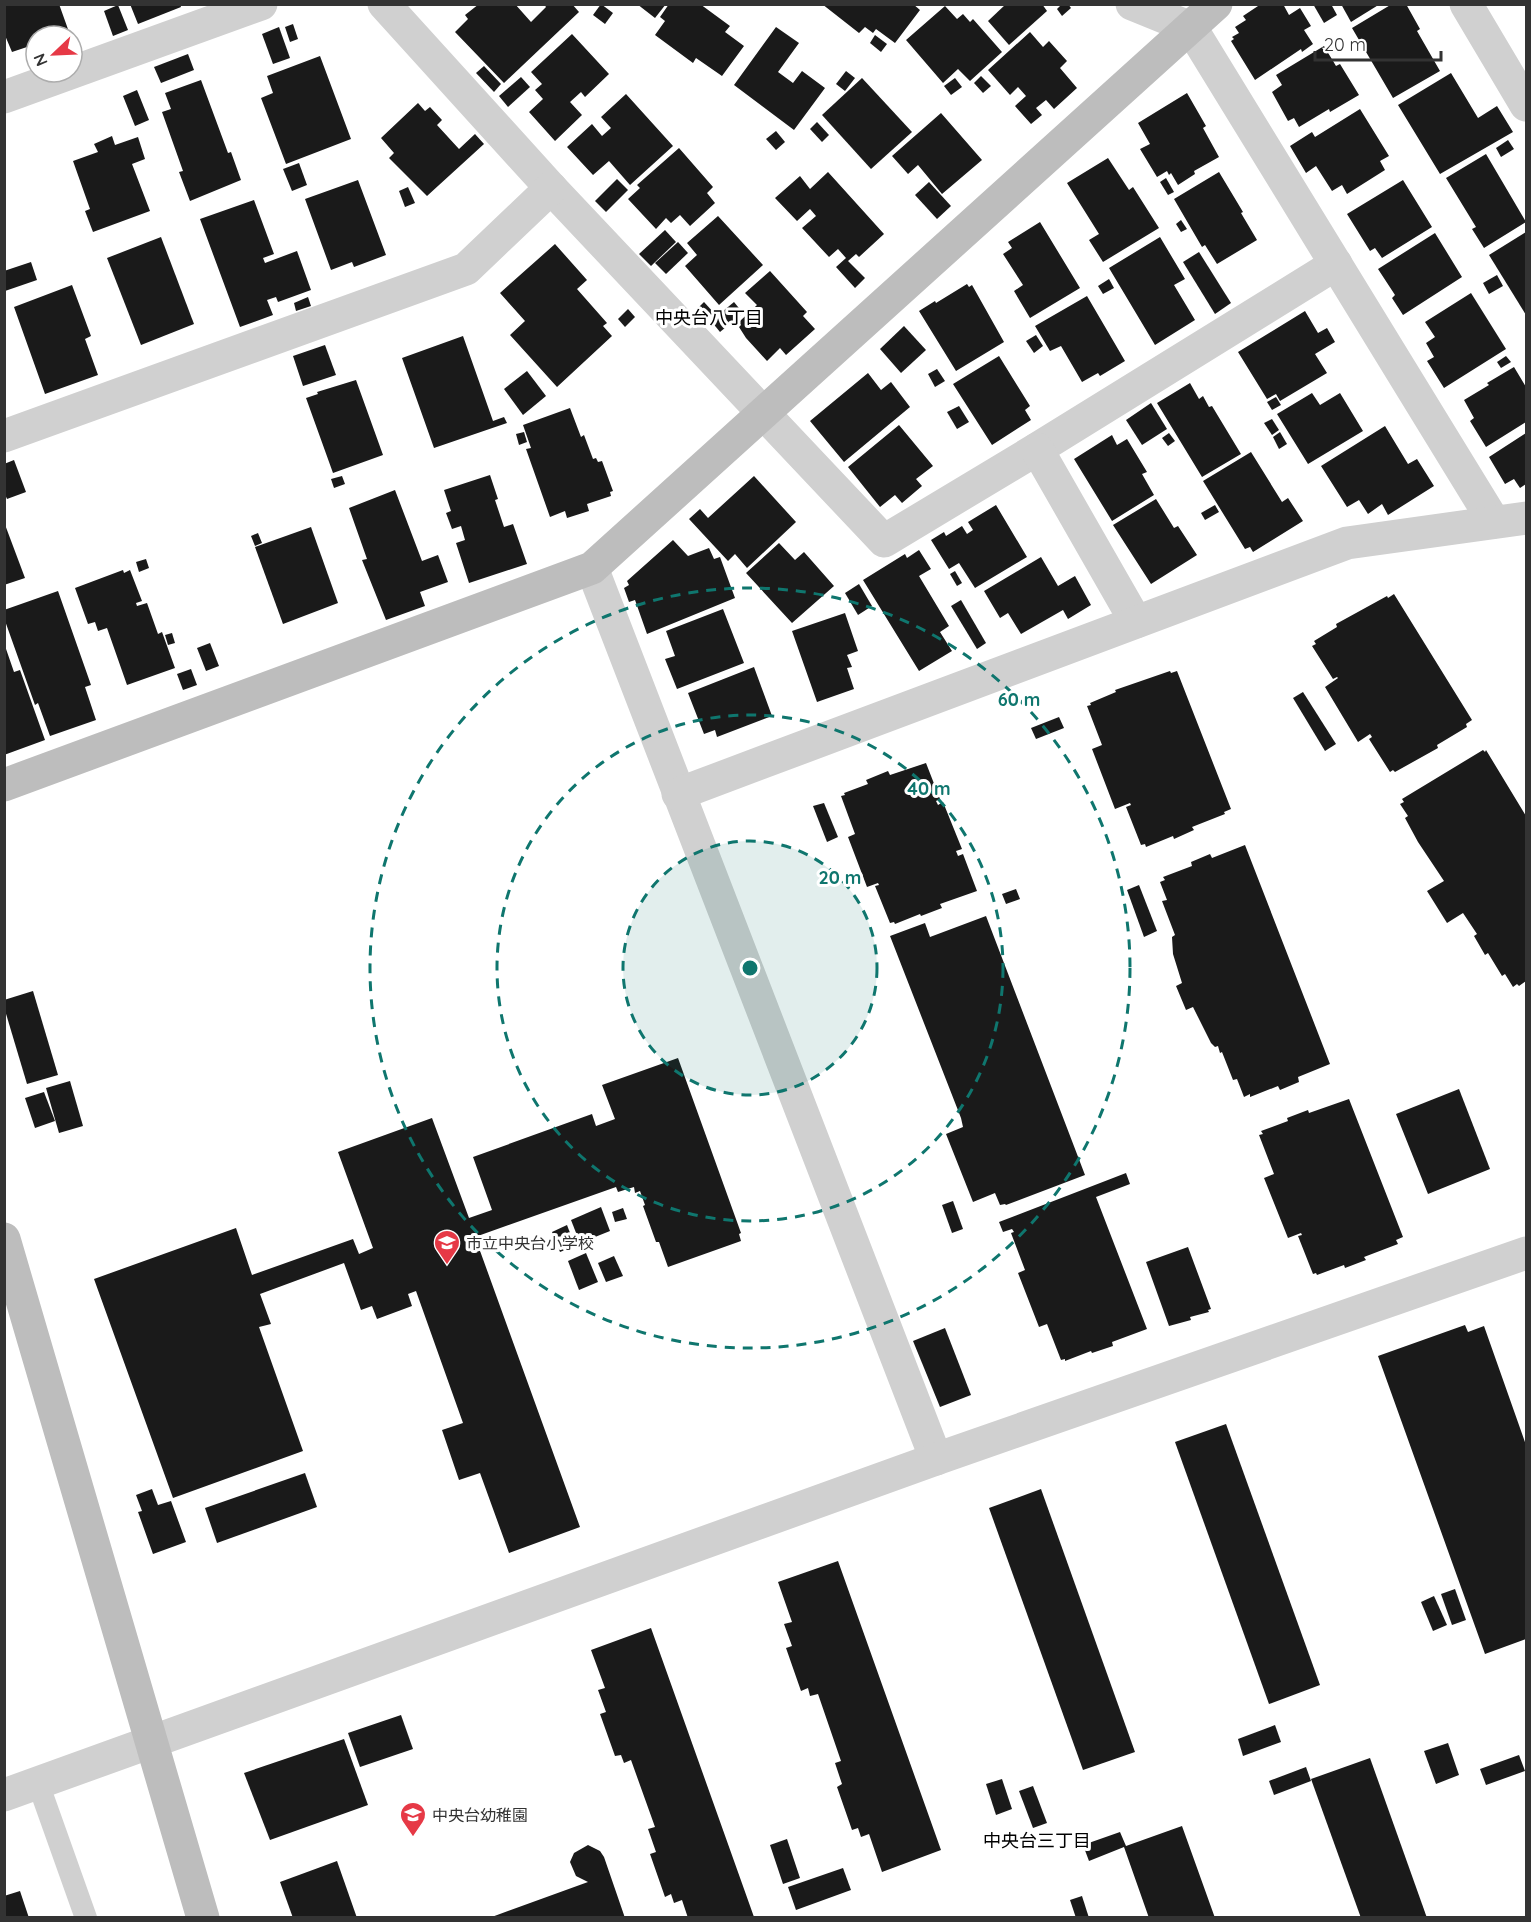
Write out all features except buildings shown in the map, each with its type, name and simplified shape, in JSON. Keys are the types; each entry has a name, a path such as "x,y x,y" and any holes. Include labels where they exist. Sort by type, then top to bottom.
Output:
{"street":[{"path":"4,97 261,4"},
{"path":"384,4 551,188 884,541 1336,264"},
{"path":"1132,4 1191,28 1494,522"},
{"path":"4,785 592,568 764,415 1216,4"},
{"path":"1466,4 1527,105"},
{"path":"4,436 466,269 551,188"},
{"path":"1037,449 1136,622"},
{"path":"678,794 1347,543 1527,518"},
{"path":"592,568 936,1460"},
{"path":"4,1239 202,1917"},
{"path":"4,1795 936,1460 1527,1253"}],"lane":[{"path":"38,1783 86,1917"}],"place":[{"name":"市立中央台小学校","path":"447,1266"},
{"name":"中央台幼稚園","path":"413,1838"}],"district":[{"name":"中央台八丁目","path":"709,317"},
{"name":"中央台三丁目","path":"1037,1840"}]}
